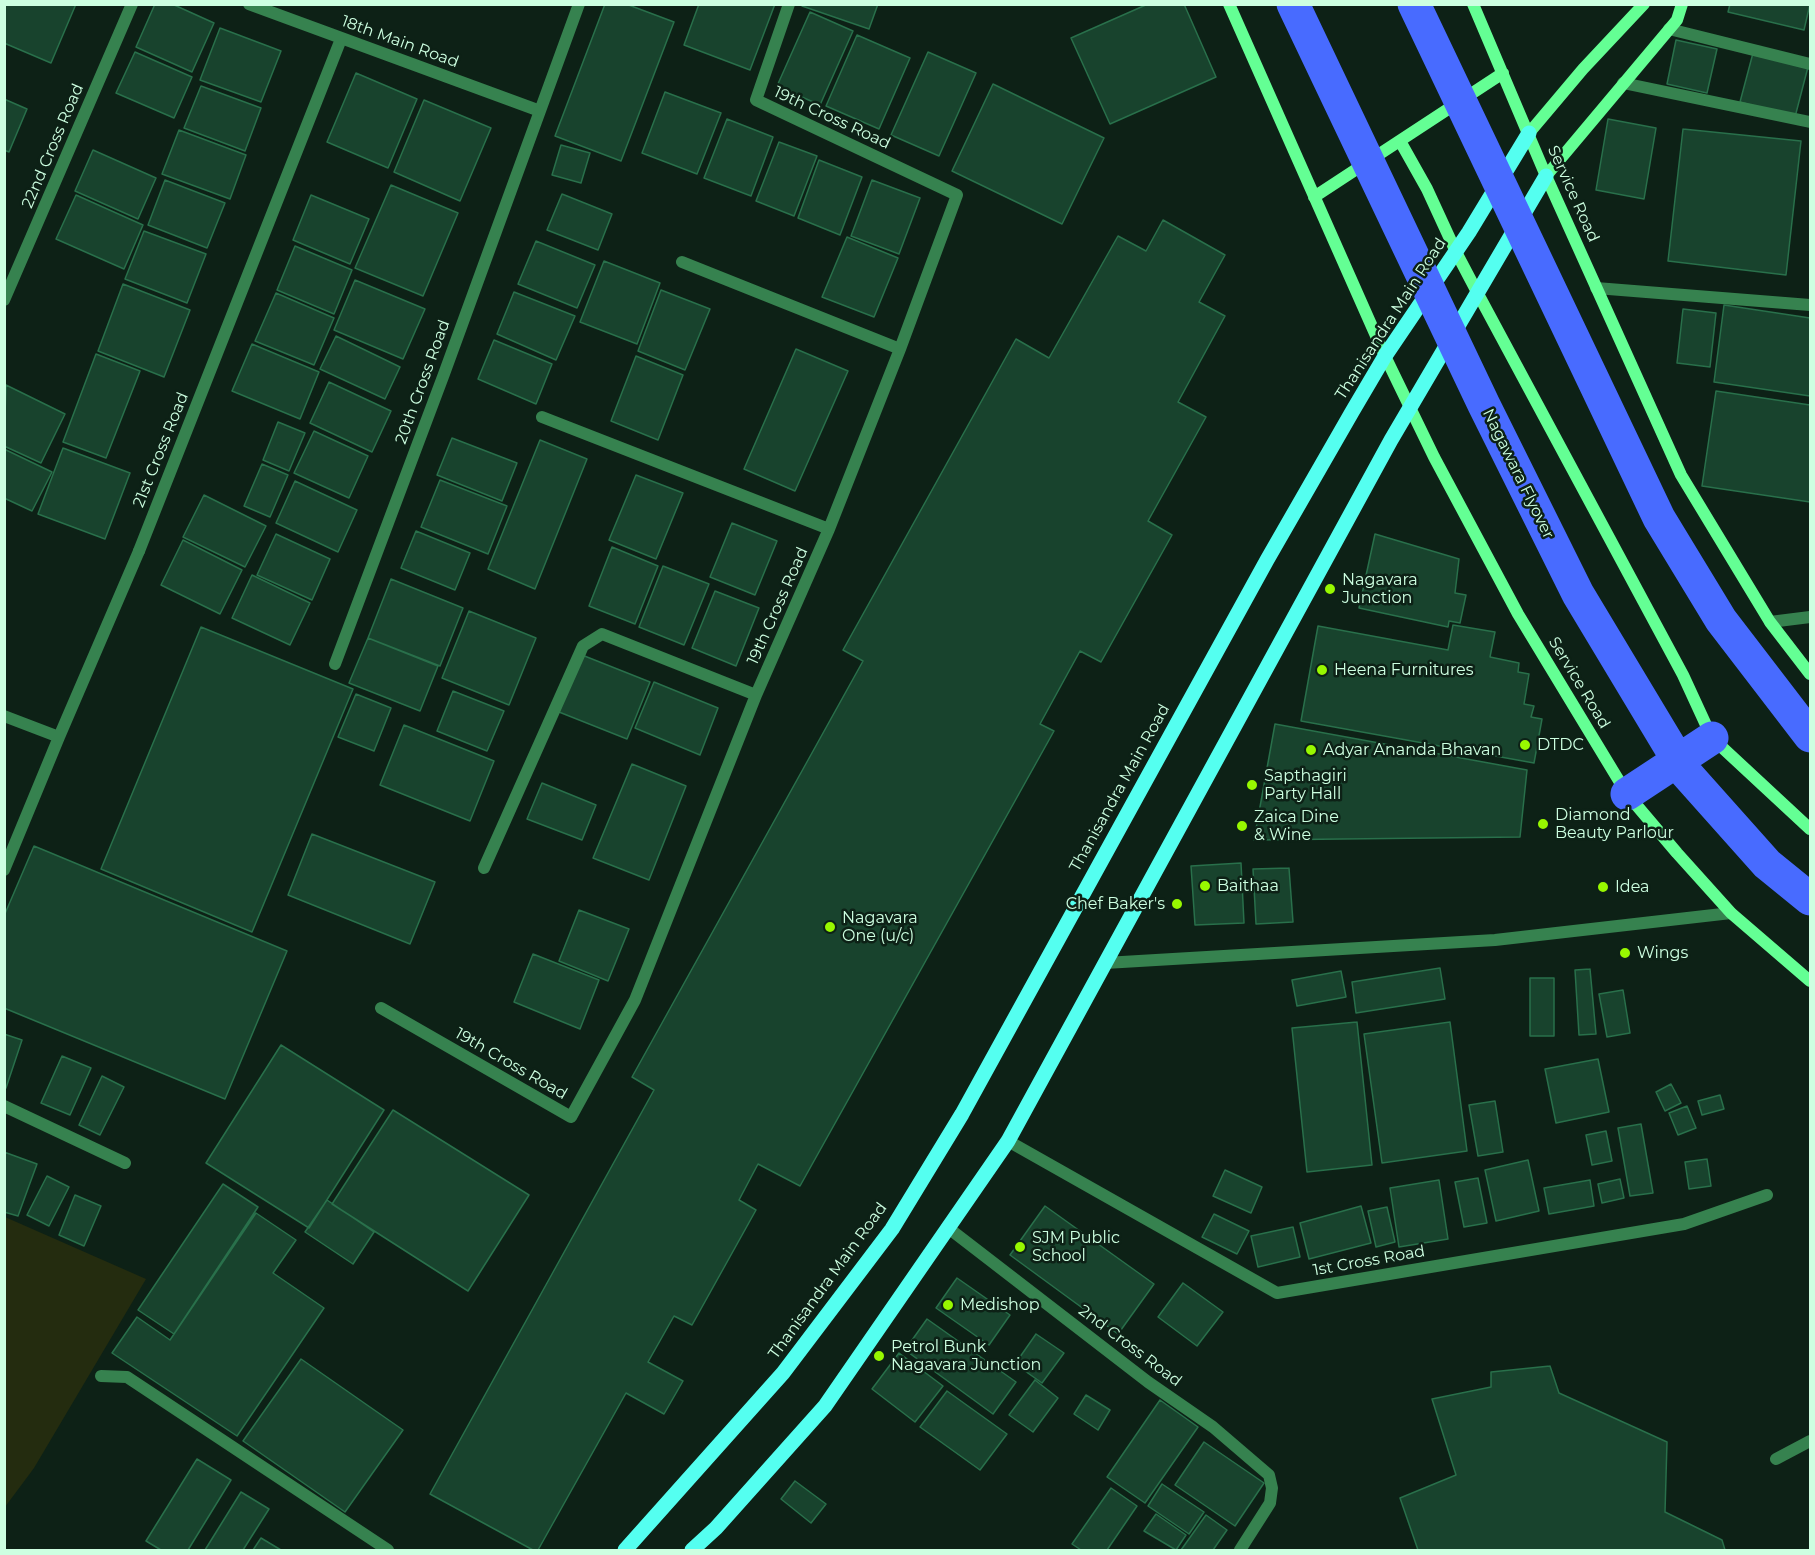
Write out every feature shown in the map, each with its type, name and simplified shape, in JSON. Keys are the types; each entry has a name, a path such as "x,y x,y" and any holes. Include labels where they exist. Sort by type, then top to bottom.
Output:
{"highway":[{"name":"Nagawara Flyover","path":"1293,4 1484,405 1578,594 1685,772 1767,864 1810,899"},
{"path":"1414,4 1659,518 1721,620 1810,736"},
{"path":"1628,794 1712,738"}],"main road":[{"name":"Thanisandra Main Road","path":"625,1551 783,1372 892,1229 962,1114 1267,560 1385,356 1456,252 1529,133"},
{"path":"692,1551 716,1528 825,1406 1008,1141 1410,408 1546,176"}],"street":[{"name":"22nd Cross Road","path":"4,300 132,4"},
{"name":"18th Main Road","path":"249,4 540,111"},
{"name":"20th Cross Road","path":"335,663 440,385 579,4"},
{"name":"19th Cross Road","path":"381,1008 571,1117 635,1000 756,695 830,529 957,195 756,100 789,4"},
{"name":"Service Road","path":"1229,4 1385,356 1518,614 1628,794 1677,854 1731,913 1810,981"},
{"name":"Service Road","path":"1473,4 1546,176 1681,475 1770,622 1810,674"},
{"path":"1529,133 1583,69 1644,4"},
{"path":"1546,176 1677,20 1682,4"},
{"path":"1669,29 1810,64"},
{"name":"21st Cross Road","path":"4,870 139,551 341,39"},
{"path":"1314,197 1503,73"},
{"path":"1623,83 1810,122"},
{"path":"1400,141 1427,189 1477,292 1678,666 1712,738 1810,829"},
{"path":"682,262 900,349"},
{"path":"1596,288 1810,305"},
{"path":"542,417 830,529"},
{"path":"1770,622 1810,617"},
{"path":"484,868 583,646 602,634 756,695"},
{"path":"4,716 59,736"},
{"path":"1105,963 1495,940 1731,913"},
{"path":"4,1106 125,1163"},
{"name":"1st Cross Road","path":"1008,1141 1277,1293 1684,1224 1767,1195"},
{"name":"2nd Cross Road","path":"947,1227 1148,1382 1213,1427 1269,1474 1272,1488 1270,1503 1240,1551"},
{"path":"101,1376 127,1377 388,1551"},
{"path":"1776,1459 1810,1441"}],"green space":[{"path":"5,1217 146,1279 34,1468 5,1507"}],"building":[{"path":"4,4 76,4 51,63 4,43"},
{"path":"155,4 172,4 214,23 192,72 136,47"},
{"path":"605,4 626,4 674,22 621,161 555,136"},
{"path":"699,4 775,4 750,70 684,45"},
{"path":"802,4 878,4 869,29 802,6"},
{"path":"1148,4 1184,4 1216,77 1110,124 1071,38"},
{"path":"1730,4 1810,4 1804,30 1728,12"},
{"path":"810,12 853,31 820,105 777,86"},
{"path":"220,28 281,51 261,102 200,80"},
{"path":"857,35 910,58 879,129 826,106"},
{"path":"1676,40 1717,49 1707,93 1667,84"},
{"path":"135,52 192,77 174,118 116,93"},
{"path":"928,52 976,73 939,156 891,135"},
{"path":"1753,53 1808,67 1795,117 1740,102"},
{"path":"356,73 417,99 388,168 327,142"},
{"path":"993,84 1104,138 1062,224 952,171"},
{"path":"201,86 261,108 245,151 184,128"},
{"path":"665,92 721,113 697,174 642,153"},
{"path":"4,99 27,109 9,152 4,150"},
{"path":"424,100 491,128 460,201 394,172"},
{"path":"727,119 773,137 751,196 704,178"},
{"path":"1608,119 1656,128 1644,199 1596,190"},
{"path":"1683,129 1801,141 1786,275 1668,261"},
{"path":"179,130 246,155 230,199 162,174"},
{"path":"779,142 817,156 794,216 756,201"},
{"path":"561,145 590,153 581,183 552,175"},
{"path":"93,150 156,178 138,219 75,191"},
{"path":"819,160 862,177 840,235 798,218"},
{"path":"165,180 225,203 207,248 148,225"},
{"path":"872,180 920,198 899,254 851,236"},
{"path":"391,185 458,213 423,296 355,268"},
{"path":"562,194 612,214 598,250 547,230"},
{"path":"76,195 143,225 124,269 56,239"},
{"path":"311,195 369,219 350,264 293,240"},
{"name":"Nagavara One (u/c)","path":"1163,220 1225,255 1199,302 1225,316 1178,402 1206,417 1148,521 1172,535 1101,662 1080,651 1040,724 1054,731 800,1186 758,1164 739,1200 756,1210 692,1325 674,1316 648,1362 683,1381 664,1414 626,1393 538,1550 533,1550 430,1494 654,1090 632,1077 863,661 843,650 1016,339 1049,358 1118,236 1146,251"},
{"path":"144,231 206,254 187,303 125,279"},
{"path":"847,237 898,258 874,317 822,297"},
{"path":"536,241 595,265 577,308 518,284"},
{"path":"295,246 352,270 334,314 277,290"},
{"path":"604,261 660,283 637,344 580,322"},
{"path":"355,280 425,309 403,359 334,330"},
{"path":"123,284 190,310 164,377 98,351"},
{"path":"661,290 710,309 685,370 638,351"},
{"path":"514,292 575,316 556,360 497,334"},
{"path":"276,293 334,318 314,365 255,341"},
{"path":"1724,305 1810,318 1810,396 1714,382"},
{"path":"1683,309 1716,313 1710,367 1677,363"},
{"path":"336,336 400,367 385,399 320,369"},
{"path":"494,340 552,364 536,404 478,379"},
{"path":"252,344 319,372 300,419 232,391"},
{"path":"796,349 848,371 795,491 744,469"},
{"path":"96,354 140,371 106,458 63,442"},
{"path":"636,356 683,375 658,440 611,421"},
{"path":"329,382 391,411 372,452 310,423"},
{"path":"6,385 65,414 41,463 4,446"},
{"path":"1716,391 1810,405 1810,502 1702,486"},
{"path":"278,422 305,433 289,471 263,460"},
{"path":"314,431 368,456 349,498 294,473"},
{"path":"452,438 517,463 502,501 437,475"},
{"path":"540,440 587,459 535,589 488,569"},
{"path":"63,448 130,473 105,539 38,514"},
{"path":"4,449 52,472 32,511 4,498"},
{"path":"262,464 288,475 270,517 244,506"},
{"path":"636,475 683,493 656,559 609,540"},
{"path":"440,480 507,506 488,554 421,527"},
{"path":"295,481 357,510 338,552 276,523"},
{"path":"204,495 266,526 245,567 183,537"},
{"path":"732,523 777,541 755,595 710,577"},
{"path":"416,531 470,553 455,590 401,568"},
{"path":"276,534 330,559 312,600 257,575"},
{"path":"1375,534 1459,559 1455,593 1466,595 1460,623 1449,621 1448,627 1359,608"},
{"path":"183,540 242,570 220,614 161,585"},
{"path":"612,547 658,566 635,624 589,606"},
{"path":"663,566 709,584 684,645 639,627"},
{"path":"252,575 310,603 290,645 232,618"},
{"path":"391,579 463,608 440,666 368,638"},
{"path":"715,591 759,608 736,666 692,648"},
{"path":"469,611 536,638 509,705 442,678"},
{"path":"1453,625 1495,632 1490,657 1519,663 1518,672 1529,674 1524,704 1534,706 1531,717 1542,719 1534,763 1301,721 1318,626 1448,650"},
{"path":"201,627 353,689 252,932 101,869"},
{"path":"368,638 438,666 420,711 349,683"},
{"path":"582,655 650,682 627,739 559,712"},
{"path":"654,682 718,708 700,755 635,728"},
{"path":"453,691 504,711 487,751 437,731"},
{"path":"356,694 391,708 374,751 338,737"},
{"path":"1275,724 1527,770 1520,837 1254,840"},
{"path":"404,725 494,761 470,821 380,785"},
{"path":"632,764 686,786 649,880 593,858"},
{"path":"542,783 596,805 582,840 527,819"},
{"path":"312,834 435,882 410,944 288,895"},
{"path":"34,846 287,951 225,1099 4,1008 4,916"},
{"path":"1241,863 1244,923 1195,925 1191,866"},
{"path":"1289,868 1293,922 1256,924 1253,869"},
{"path":"579,910 629,929 608,981 559,961"},
{"path":"533,954 599,980 580,1029 514,1002"},
{"path":"1440,968 1445,999 1356,1013 1352,982"},
{"path":"1590,969 1596,1034 1579,1035 1575,970"},
{"path":"1341,971 1346,997 1297,1006 1292,980"},
{"path":"1530,978 1554,978 1554,1036 1530,1036"},
{"path":"1623,990 1630,1033 1607,1037 1599,994"},
{"path":"1357,1022 1372,1165 1307,1172 1292,1028"},
{"path":"1450,1022 1467,1151 1382,1163 1364,1034"},
{"path":"4,1034 22,1040 6,1088 4,1087"},
{"path":"281,1045 384,1110 309,1228 206,1163"},
{"path":"62,1056 91,1068 70,1115 41,1103"},
{"path":"1598,1059 1609,1112 1556,1123 1545,1069"},
{"path":"102,1076 124,1087 100,1135 79,1125"},
{"path":"1671,1084 1681,1103 1665,1111 1656,1092"},
{"path":"1720,1095 1724,1109 1702,1115 1698,1101"},
{"path":"1495,1101 1503,1152 1478,1156 1469,1105"},
{"path":"1687,1106 1696,1128 1678,1135 1669,1113"},
{"path":"393,1110 529,1195 468,1291 332,1204"},
{"path":"1641,1124 1653,1193 1630,1196 1618,1128"},
{"path":"1606,1131 1612,1161 1592,1165 1586,1135"},
{"path":"4,1152 37,1164 18,1216 4,1212"},
{"path":"1707,1159 1711,1186 1689,1189 1685,1162"},
{"path":"1528,1160 1539,1211 1496,1221 1485,1170"},
{"path":"1225,1170 1262,1187 1251,1213 1213,1196"},
{"path":"47,1176 69,1187 49,1226 27,1215"},
{"path":"1478,1178 1487,1223 1464,1227 1455,1182"},
{"path":"1620,1179 1624,1198 1602,1203 1598,1184"},
{"path":"1439,1180 1448,1239 1399,1247 1390,1188"},
{"path":"1590,1180 1594,1206 1549,1214 1544,1188"},
{"path":"223,1184 258,1207 174,1334 138,1310"},
{"path":"75,1195 101,1206 84,1246 59,1235"},
{"path":"327,1200 374,1232 353,1264 305,1232"},
{"path":"1045,1206 1154,1284 1118,1334 1010,1255"},
{"path":"1361,1206 1371,1243 1309,1259 1300,1223"},
{"path":"1387,1207 1395,1242 1376,1247 1368,1211"},
{"path":"256,1213 296,1240 273,1273 324,1308 237,1436 112,1353 137,1317 170,1340"},
{"path":"1214,1214 1249,1231 1237,1254 1202,1237"},
{"path":"1293,1227 1300,1257 1258,1267 1251,1236"},
{"path":"957,1278 1010,1315 989,1345 936,1308"},
{"path":"1183,1283 1223,1312 1197,1346 1158,1317"},
{"path":"927,1319 1016,1382 993,1414 905,1350"},
{"path":"1036,1334 1064,1353 1042,1383 1015,1364"},
{"path":"899,1353 943,1386 915,1422 872,1389"},
{"path":"301,1359 403,1430 345,1512 243,1441"},
{"path":"1550,1366 1559,1393 1667,1442 1665,1512 1722,1540 1725,1550 1418,1550 1400,1498 1456,1475 1432,1399 1491,1387 1491,1372"},
{"path":"1035,1380 1058,1398 1033,1432 1009,1415"},
{"path":"947,1391 1007,1434 980,1470 920,1427"},
{"path":"1086,1395 1110,1410 1098,1430 1074,1414"},
{"path":"1160,1400 1198,1427 1145,1503 1107,1477"},
{"path":"1204,1442 1264,1483 1235,1526 1175,1485"},
{"path":"197,1459 231,1480 188,1550 161,1550 146,1541"},
{"path":"795,1481 826,1504 811,1523 781,1499"},
{"path":"1162,1484 1204,1512 1189,1534 1148,1506"},
{"path":"1111,1488 1137,1506 1107,1550 1081,1550 1072,1544"},
{"path":"241,1492 269,1509 243,1550 205,1550"},
{"path":"1156,1514 1186,1535 1176,1550 1144,1531"},
{"path":"1206,1515 1227,1530 1213,1550 1181,1550"},
{"path":"261,1538 281,1550 253,1550"}],"place":[{"name":"Nagavara Junction","path":"1330,589"},
{"name":"Heena Furnitures","path":"1322,670"},
{"name":"DTDC","path":"1525,745"},
{"name":"Adyar Ananda Bhavan","path":"1311,750"},
{"name":"Sapthagiri Party Hall","path":"1252,785"},
{"name":"Diamond Beauty Parlour","path":"1543,824"},
{"name":"Zaica Dine & Wine","path":"1242,826"},
{"name":"Baithaa","path":"1205,886"},
{"name":"Idea","path":"1603,887"},
{"name":"Chef Baker's","path":"1177,904"},
{"name":"Nagavara One (u/c)","path":"830,927"},
{"name":"Wings","path":"1625,953"},
{"name":"SJM Public School","path":"1020,1247"},
{"name":"Medishop","path":"948,1305"},
{"name":"Petrol Bunk Nagavara Junction","path":"879,1356"}]}
